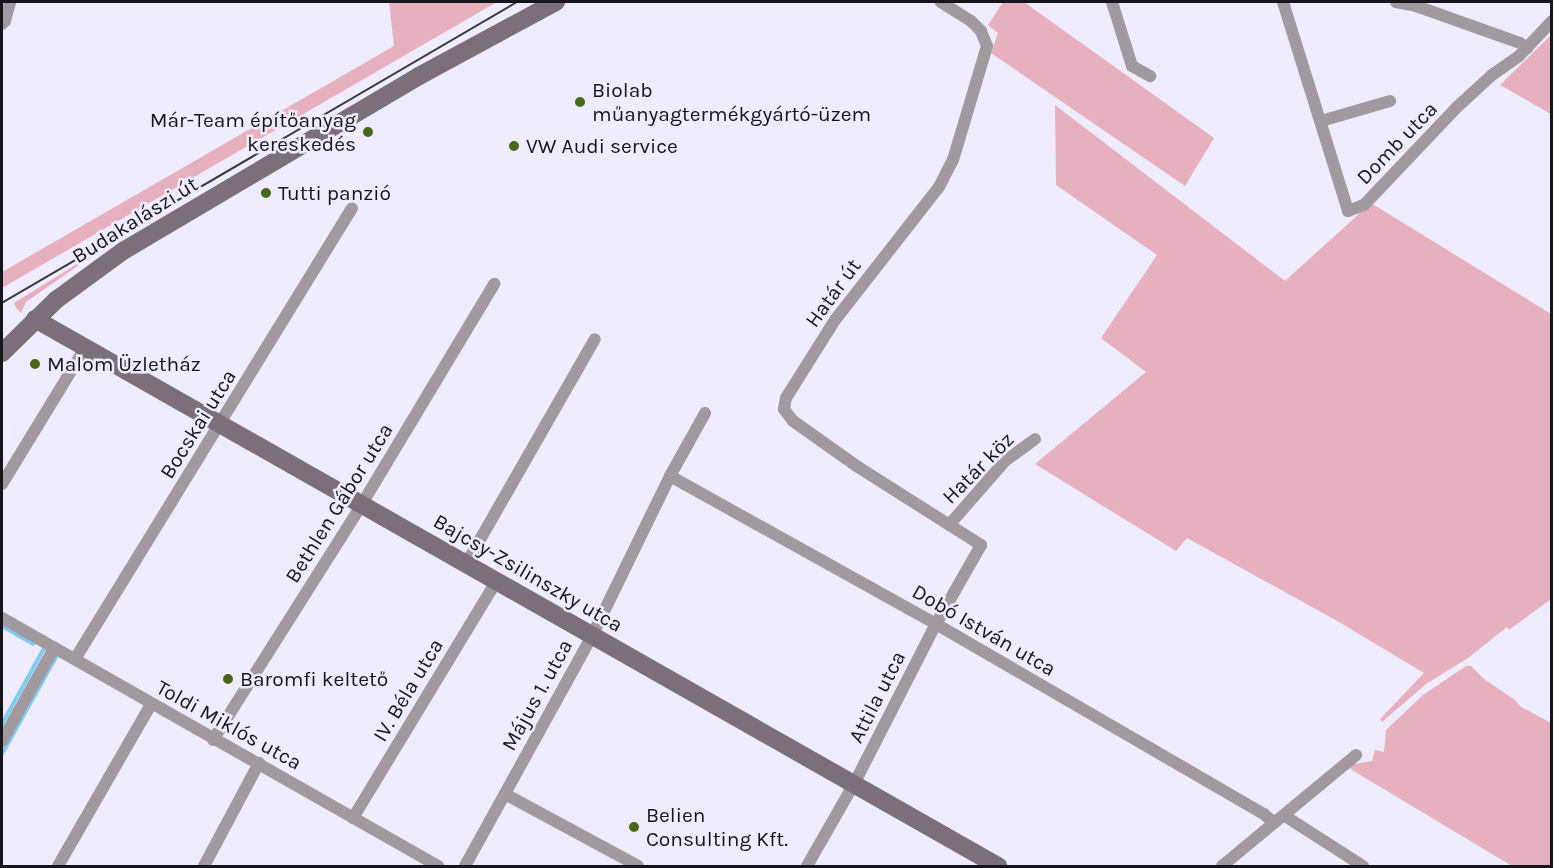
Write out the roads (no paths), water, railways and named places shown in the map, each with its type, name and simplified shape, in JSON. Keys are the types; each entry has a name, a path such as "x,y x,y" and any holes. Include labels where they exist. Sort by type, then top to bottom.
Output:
{"street":[{"name":"Budakalászi út","path":"2,353 35,319 101,266 159,228 419,76 556,2"},
{"name":"Határ út","path":"940,2 981,31 987,46 953,160 939,187 835,320 786,398 784,409 793,421 822,442 981,545"},
{"path":"1112,2 1132,66 1150,76"},
{"name":"Domb utca","path":"1284,2 1348,211 1364,205 1456,108 1492,75 1527,48"},
{"path":"1396,2 1489,32 1527,48 1551,21"},
{"path":"2,24 11,4"},
{"path":"1321,121 1390,101"},
{"name":"Bocskai utca","path":"75,659 352,208"},
{"name":"Bethlen Gábor utca","path":"213,741 362,504 495,284"},
{"name":"Bajcsy-Zsilinszky utca","path":"35,319 998,867"},
{"path":"466,564 595,339"},
{"path":"2,484 86,348"},
{"name":"Május 1. utca","path":"465,867 592,636 670,476 705,413"},
{"name":"Határ köz","path":"949,525 1005,461 1035,439"},
{"name":"Dobó István utca","path":"670,476 936,624 1264,814 1363,867"},
{"name":"Attila utca","path":"807,867 854,784 936,624 981,545"},
{"name":"IV. Béla utca","path":"353,818 496,582"},
{"name":"Toldi Miklós utca","path":"2,618 213,741 259,762 438,867"},
{"path":"2,741 54,648"},
{"path":"58,867 151,704"},
{"path":"1222,867 1356,755"},
{"path":"204,867 259,762"},
{"path":"505,794 638,867"}],"waterway":[{"path":"2,626 33,644"},
{"path":"2,724 43,650"},
{"path":"2,754 56,657"}],"tram line":[{"path":"2,303 517,2"}],"place":[{"name":"Biolab műanyagtermékgyártó-üzem","path":"580,102"},
{"name":"Már-Team építőanyag kereskedés","path":"368,132"},
{"name":"VW Audi service","path":"514,146"},
{"name":"Tutti panzió","path":"266,193"},
{"name":"Malom Üzletház","path":"35,364"},
{"name":"Baromfi keltető","path":"228,679"},
{"name":"Belien Consulting Kft.","path":"634,827"}]}
